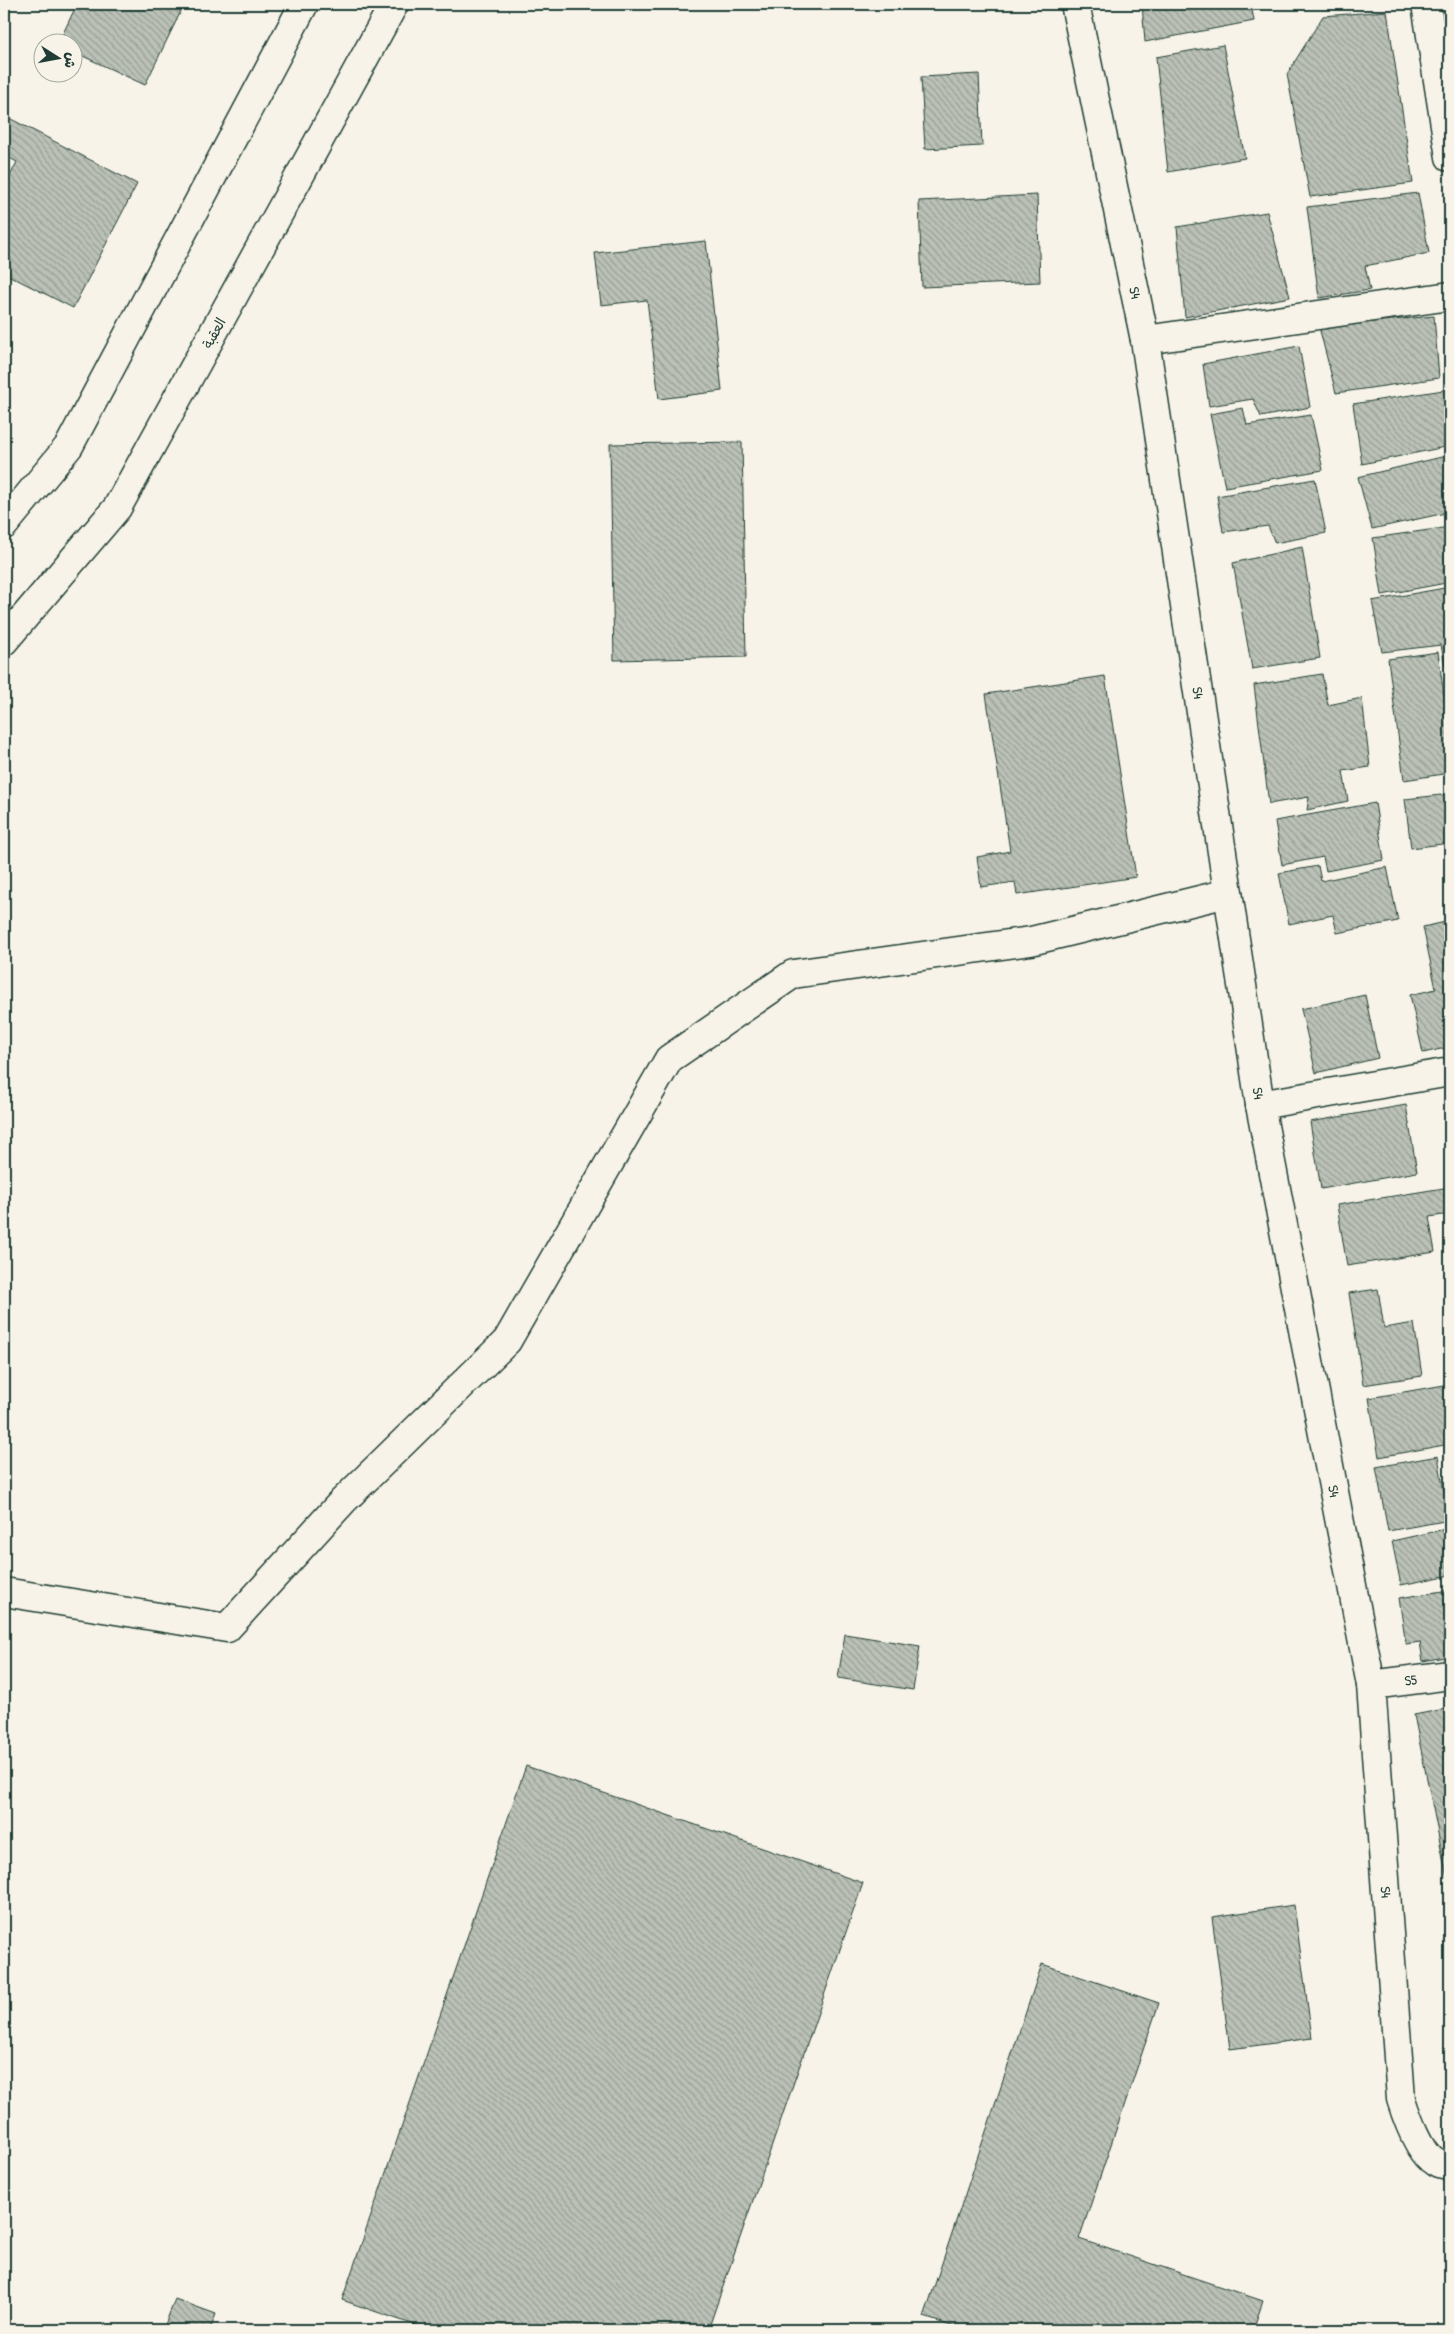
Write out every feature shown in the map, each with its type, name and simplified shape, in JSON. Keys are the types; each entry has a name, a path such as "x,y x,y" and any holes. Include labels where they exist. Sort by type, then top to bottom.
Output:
{"street":[{"path":"4,525 69,446 304,4"},
{"name":"العقبة","path":"4,641 117,508 394,4"},
{"name":"S4","path":"1075,4 1145,340 1260,1105 1371,1685 1400,2099 1408,2123 1421,2146 1434,2162 1450,2166"},
{"path":"1426,4 1446,114 1450,157"},
{"path":"1145,340 1450,296"},
{"path":"4,1592 226,1628 343,1501 507,1341 669,1059 792,974 1031,941 1228,893"},
{"path":"1260,1105 1450,1072"},
{"name":"S5","path":"1371,1685 1450,1675"}],"building":[{"path":"77,4 166,4 181,11 145,85 82,56 82,32 64,32"},
{"path":"1142,4 1251,4 1254,21 1145,42"},
{"path":"1387,11 1413,183 1310,197 1287,74 1323,16"},
{"path":"1223,45 1245,158 1168,172 1156,57"},
{"path":"979,74 982,146 925,149 921,77"},
{"path":"9,118 137,184 73,308 4,273 4,188 17,162 4,155 4,129"},
{"path":"1418,193 1429,253 1365,266 1370,290 1319,298 1307,207"},
{"path":"1037,195 1040,282 922,287 919,201"},
{"path":"1267,212 1290,297 1185,317 1177,227"},
{"path":"706,241 722,391 659,399 647,300 601,305 595,253"},
{"path":"1434,316 1439,378 1336,393 1319,327"},
{"path":"1299,346 1310,407 1261,417 1253,399 1209,406 1203,364"},
{"path":"1450,389 1450,446 1362,464 1353,404"},
{"path":"1243,408 1247,425 1311,415 1323,470 1225,487 1210,414"},
{"path":"742,442 746,657 614,660 610,444"},
{"path":"1450,455 1450,512 1372,529 1358,477"},
{"path":"1315,479 1326,533 1275,543 1268,526 1223,532 1217,496"},
{"path":"1450,527 1450,568 1443,569 1446,583 1382,595 1373,538"},
{"path":"1302,547 1320,658 1252,669 1233,563"},
{"path":"1450,587 1450,691 1441,645 1382,652 1372,601"},
{"path":"1438,652 1445,703 1450,703 1450,773 1404,780 1388,659"},
{"path":"1322,674 1328,705 1362,698 1370,767 1343,771 1348,801 1307,810 1309,797 1269,804 1254,685"},
{"path":"1105,676 1136,877 1017,895 1015,882 981,887 977,857 1010,851 986,694"},
{"path":"1450,794 1450,843 1411,848 1405,799"},
{"path":"1375,803 1384,860 1326,871 1323,857 1282,865 1275,821"},
{"path":"1318,866 1321,881 1387,867 1398,921 1337,933 1333,915 1289,924 1279,873"},
{"path":"1450,921 1450,1047 1423,1053 1410,995 1436,989 1423,927"},
{"path":"1365,995 1378,1058 1316,1073 1301,1009"},
{"path":"1406,1105 1417,1172 1321,1189 1310,1122"},
{"path":"1450,1187 1450,1214 1429,1217 1435,1252 1347,1266 1337,1205"},
{"path":"1378,1289 1384,1328 1414,1323 1422,1376 1363,1385 1349,1293"},
{"path":"1450,1384 1450,1444 1379,1457 1369,1398"},
{"path":"1438,1456 1446,1504 1450,1503 1450,1520 1388,1531 1376,1467"},
{"path":"1450,1528 1450,1575 1401,1585 1392,1541"},
{"path":"1450,1590 1450,1656 1423,1661 1420,1642 1406,1644 1399,1598"},
{"path":"845,1634 920,1646 913,1690 838,1678"},
{"path":"1450,1708 1450,1892 1414,1715"},
{"path":"526,1766 863,1883 708,2330 429,2330 342,2300"},
{"path":"1294,1905 1312,2038 1230,2049 1212,1917"},
{"path":"1042,1964 1159,2003 1079,2239 1263,2301 1253,2330 963,2330 924,2317"},
{"path":"175,2299 216,2314 210,2330 163,2330"}]}
